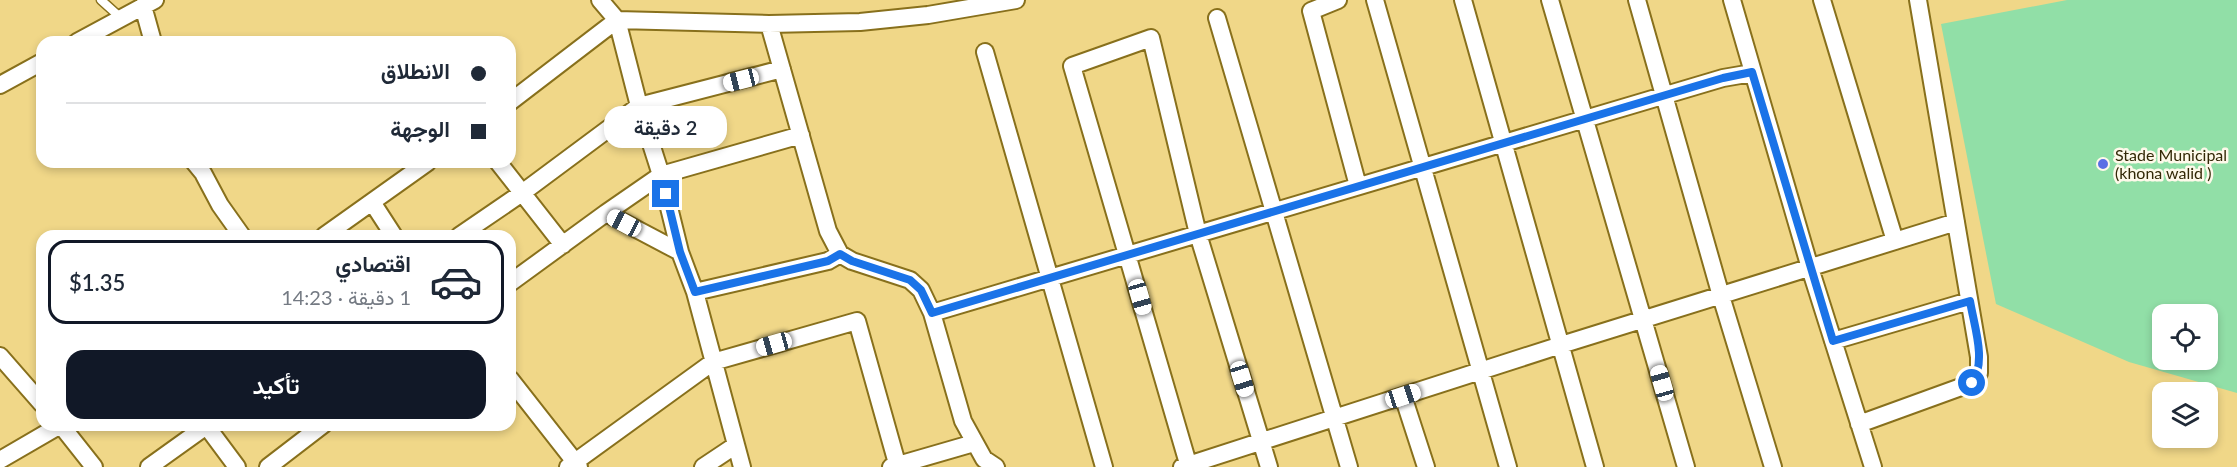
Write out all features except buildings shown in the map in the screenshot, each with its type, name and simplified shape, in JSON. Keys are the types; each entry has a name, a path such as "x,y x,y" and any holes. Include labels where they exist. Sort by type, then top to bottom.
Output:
{"street":[{"path":"600,0 617,20 639,106 661,175 680,252 695,292 742,467"},
{"path":"516,97 617,20 769,24 860,22 928,15 1016,0"},
{"path":"1338,0 1311,11 1358,186"},
{"path":"1374,0 1508,467"},
{"path":"1463,0 1595,467"},
{"path":"1550,0 1686,467"},
{"path":"1637,0 1721,296 1773,467"},
{"path":"1732,0 1810,268 1873,467"},
{"path":"1821,0 1895,241"},
{"path":"1859,424 1972,383 1979,373 1979,357 1970,301 1918,0"},
{"path":"88,36 149,3 152,36"},
{"path":"1217,18 1349,467"},
{"path":"769,24 828,231 840,254 852,261 910,280 921,290 932,313 963,421 984,459 996,467"},
{"path":"1269,467 1261,441 1198,234 1151,38 1072,66 1187,466 1261,441 1561,345 1956,222"},
{"path":"985,52 1104,467"},
{"path":"0,85 36,65"},
{"path":"468,230 522,193 639,106 782,69"},
{"path":"932,313 1664,95 1752,72"},
{"path":"516,279 661,175 801,135"},
{"path":"199,168 238,230"},
{"path":"332,230 420,168"},
{"path":"503,168 563,245"},
{"path":"372,202 390,230"},
{"path":"606,213 680,252"},
{"path":"695,292 828,261 840,254"},
{"path":"1833,341 1970,301"},
{"path":"516,387 574,465 713,362 856,321 895,466 974,443"},
{"path":"0,356 36,397"},
{"path":"1403,396 1426,467"},
{"path":"0,460 51,431"},
{"path":"66,431 94,467"},
{"path":"149,467 199,431"},
{"path":"211,431 237,467"},
{"path":"268,467 315,431"},
{"path":"703,467 736,445"}],"lane":[{"path":"101,0 121,18"}],"green space":[{"name":"Stade Municipal (khona walid )","path":"2067,0 2237,0 2237,393 2218,388 2218,382 2199,382 2157,370 2218,370 2218,304 2152,304 2152,369 2129,362 1996,304 1941,24"}],"place":[{"name":"Stade Municipal (khona walid )","path":"2103,164"}],"route":[{"path":"666,194 680,252 695,292 828,261 840,254 852,261 910,280 921,290 932,313 1723,78 1752,72 1833,341 1970,301 1979,357 1979,373 1972,383"}]}
